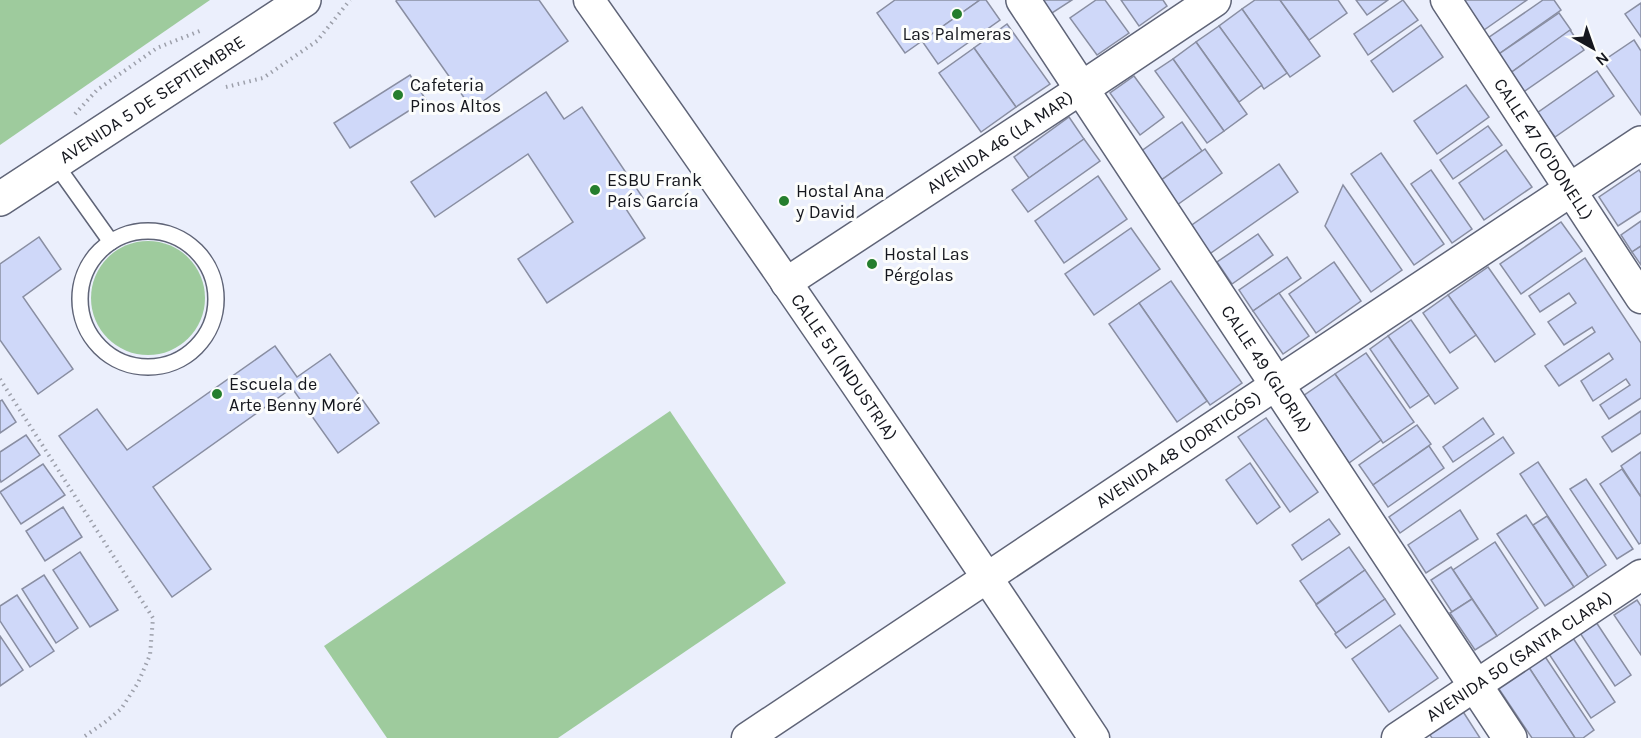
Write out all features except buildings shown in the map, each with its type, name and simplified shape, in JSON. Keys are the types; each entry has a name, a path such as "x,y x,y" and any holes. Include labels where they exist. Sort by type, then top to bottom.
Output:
{"main road":[{"name":"AVENIDA 5 DE SEPTIEMBRE","path":"0,199 304,0"},
{"name":"CALLE 49 (GLORIA)","path":"1023,0 1510,738"},
{"name":"AVENIDA 46 (LA MAR)","path":"1082,89 1214,0"},
{"name":"AVENIDA 48 (DORTICÓS)","path":"1277,384 1641,143"}],"street":[{"name":"CALLE 47 (O'DONELL)","path":"1446,0 1641,298"},
{"name":"CALLE 51 (INDUSTRIA)","path":"592,1 988,578 1094,738"},
{"name":"AVENIDA 46 (LA MAR)","path":"786,283 1082,89"},
{"name":"AVENIDA 48 (DORTICÓS)","path":"747,738 1277,384"},
{"name":"AVENIDA 50 (SANTA CLARA)","path":"1397,738 1641,575"}],"lane":[{"path":"54,162 111,242"},
{"path":"152,231 174,235 193,246 207,262 215,283 217,304 212,325 201,344 183,359 160,367 137,367 115,359 97,345 85,325 80,302 83,279 94,258 111,242 131,233 152,231"}],"path":[{"path":"72,117 97,90 157,48 209,28"},
{"path":"0,379 153,618 150,655 138,683 122,709 82,738"}],"green space":[{"path":"0,0 210,0 0,145"},
{"path":"148,241 170,246 188,258 200,276 205,298 200,320 188,338 170,350 148,355 126,350 108,338 96,320 91,298 96,276 108,258 126,246"},
{"path":"670,411 786,583 558,738 387,738 324,646"}],"place":[{"name":"Las Palmeras","path":"957,14"},
{"name":"Cafeteria Pinos Altos","path":"398,95"},
{"name":"ESBU Frank País García","path":"595,190"},
{"name":"Hostal Ana y David","path":"784,201"},
{"name":"Hostal Las Pérgolas","path":"872,264"},
{"name":"Escuela de Arte Benny Moré","path":"217,394"}]}
